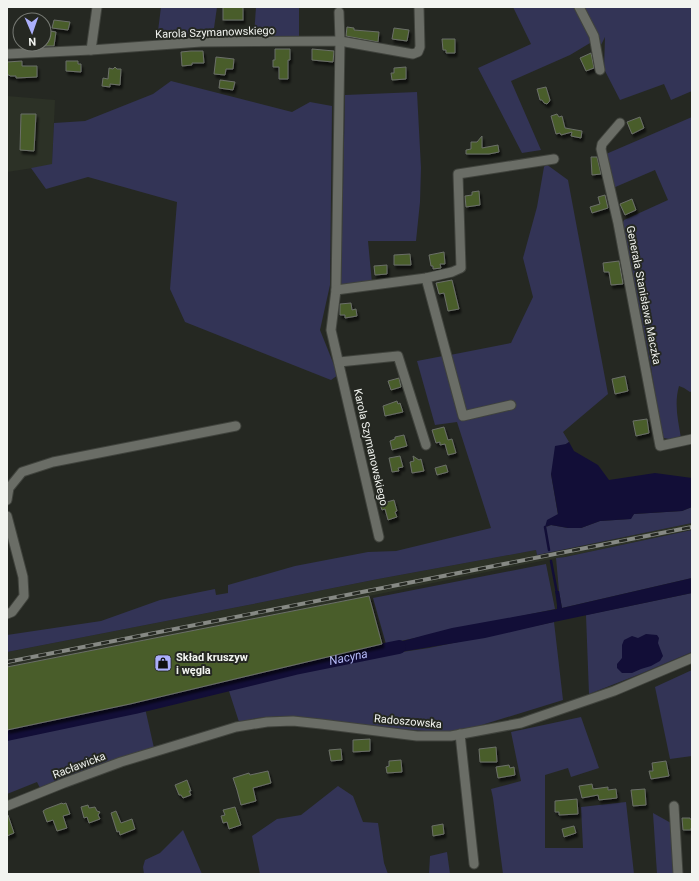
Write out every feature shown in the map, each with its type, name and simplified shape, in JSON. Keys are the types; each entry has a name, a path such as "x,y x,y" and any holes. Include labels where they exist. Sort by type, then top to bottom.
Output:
{"street":[{"path":"91,50 98,7"},
{"name":"Karola Szymanowskiego","path":"7,54 201,42 340,41 413,54 418,52 420,47 419,7"},
{"path":"579,7 594,36 600,70"},
{"name":"Karola Szymanowskiego","path":"338,12 340,41 336,290 331,330 379,537"},
{"name":"Generała Stanisława Maczka","path":"620,123 602,144 601,149 618,223 660,446 692,439"},
{"path":"336,290 426,278 452,272 461,268 458,174 554,159"},
{"path":"426,278 462,416 511,405"},
{"path":"339,362 398,356 426,445"},
{"path":"7,500 9,488 22,472 53,462 236,426"},
{"path":"7,516 23,577 24,596 12,612 7,614"},
{"name":"Radoszowska","path":"161,749 236,727 279,721 321,724 417,736 443,737 521,723 614,691 692,658"},
{"path":"460,734 474,864"},
{"name":"Racławicka","path":"7,806 64,783 161,749"},
{"path":"674,806 678,874"}],"shaded area":[{"path":"161,7 217,7 213,35 157,39"},
{"path":"256,7 299,7 299,38 254,36"},
{"path":"513,7 692,7 692,91 671,100 664,84 620,100 604,69 605,37 601,45 593,25 590,43 570,55 511,81 541,150 522,153 478,68 531,44"},
{"path":"171,81 292,112 310,102 332,106 330,285 320,330 338,375 331,380 185,322 170,289 177,202 88,177 46,189 31,168 52,164 54,123 85,121 153,94"},
{"path":"417,92 421,168 420,202 416,241 368,241 372,283 348,286 341,284 345,95"},
{"path":"7,96 55,100 52,165 7,172"},
{"path":"692,117 692,391 690,392 679,386 677,406 681,438 674,440 664,438 661,432 650,361 622,225 624,220 668,200 655,170 613,188 606,154"},
{"path":"546,164 568,180 608,394 563,432 569,442 566,444 551,474 558,515 546,527 551,525 568,528 581,528 600,521 630,519 634,514 682,511 692,507 692,523 537,555 536,550 378,579 7,652 7,635 101,621 160,600 215,589 216,595 228,593 228,585 295,566 368,552 396,551 491,528 457,422 435,425 417,361 443,356 464,414 450,355 511,343 533,297 523,258 537,207 544,167"},
{"path":"569,442 574,451 598,465 609,480 655,473 692,478 692,507 682,511 634,514 631,519 600,521 581,528 568,528 551,525 545,527 547,520 558,514 551,474 555,446"},
{"path":"692,523 692,530 565,557 7,667 7,652 378,579 536,550 537,555"},
{"path":"692,530 692,578 562,608 556,558"},
{"path":"546,564 555,609 386,644 373,598"},
{"path":"692,578 692,593 485,638 382,655 381,647 425,635 452,628 557,609 555,591 559,591 562,608"},
{"path":"692,593 692,652 589,694 586,615"},
{"path":"554,622 563,700 462,731 438,732 373,727 286,716 257,718 239,722 228,688 382,655 429,648"},
{"path":"646,634 657,635 659,638 658,643 663,656 660,661 632,673 622,673 617,668 617,664 622,658 622,645 624,640 632,636 638,638"},
{"path":"692,670 692,756 670,759 655,687"},
{"path":"145,708 154,748 41,790 37,782 7,794 7,740"},
{"path":"581,717 599,768 571,777 568,768 545,775 545,848 583,848 581,807 626,802 634,874 503,874 491,789 521,781 511,732"},
{"path":"338,786 353,796 363,822 378,823 384,863 388,874 260,874 252,836 277,819 301,815"},
{"path":"653,813 671,823 675,874 657,874"},
{"path":"183,830 202,874 144,874 143,867 145,860 160,853"},
{"path":"447,852 450,874 429,874 430,856"}],"building":[{"path":"223,7 243,7 243,20 223,20"},
{"path":"54,20 70,22 68,30 52,28"},
{"path":"347,27 354,28 354,30 379,32 378,42 346,36"},
{"path":"394,28 409,30 407,41 392,39"},
{"path":"52,31 56,32 54,46 52,46"},
{"path":"442,39 455,39 455,53 446,53 446,50 443,50"},
{"path":"275,49 290,49 290,60 288,60 288,79 279,79 279,67 273,67 273,60 275,60"},
{"path":"312,49 334,51 333,62 312,60"},
{"path":"203,51 204,63 192,63 192,65 182,66 181,52"},
{"path":"591,53 594,68 586,71 580,58"},
{"path":"216,57 234,59 233,69 226,69 225,75 214,74"},
{"path":"22,61 22,66 37,66 37,77 16,78 16,76 7,75 7,62"},
{"path":"66,61 78,61 78,64 81,64 81,72 66,71"},
{"path":"115,67 117,69 121,69 120,85 110,84 110,87 102,86 103,78 108,79 109,68 113,69"},
{"path":"406,67 406,79 392,80 391,73 394,73 394,68"},
{"path":"220,80 235,82 233,90 219,88"},
{"path":"546,87 550,100 547,104 540,100 537,89"},
{"path":"21,114 36,114 34,151 20,150"},
{"path":"557,114 559,117 562,116 565,128 582,131 581,138 571,136 572,132 561,135 560,133 556,134 551,116"},
{"path":"640,117 644,128 632,134 627,122"},
{"path":"482,136 482,148 498,145 499,152 489,154 466,154 466,150 471,149 471,142 477,142"},
{"path":"591,157 597,157 601,174 592,175"},
{"path":"479,191 480,205 466,207 465,196 472,195 472,192"},
{"path":"605,195 608,208 592,213 590,207 600,204 598,197"},
{"path":"632,199 636,210 625,215 620,204"},
{"path":"444,252 445,264 440,264 441,268 433,269 429,255"},
{"path":"410,254 411,265 394,265 394,255"},
{"path":"619,261 623,284 611,285 609,272 604,272 603,263"},
{"path":"387,265 387,274 375,275 374,266"},
{"path":"452,280 459,309 448,311 444,293 439,294 436,283"},
{"path":"351,303 352,310 356,309 357,316 345,318 345,315 340,315 340,304"},
{"path":"625,376 628,391 615,394 612,379"},
{"path":"399,378 401,387 391,390 388,381"},
{"path":"397,401 398,404 400,403 403,412 385,416 383,406"},
{"path":"647,419 649,433 636,436 633,421"},
{"path":"444,427 448,440 452,439 456,453 448,455 445,444 440,445 440,442 436,443 432,430"},
{"path":"404,435 407,446 392,450 390,441 395,439 395,437"},
{"path":"400,456 403,467 398,468 399,471 392,472 389,458"},
{"path":"413,456 419,460 421,459 424,471 412,473 410,462 414,461"},
{"path":"446,465 448,472 437,475 435,468"},
{"path":"394,500 397,517 388,520 385,509 382,510 380,504"},
{"name":"Skład kruszyw i węgla","path":"369,596 382,644 130,704 7,730 7,667"},
{"path":"370,739 370,751 353,752 353,740"},
{"path":"496,747 497,762 480,762 479,749"},
{"path":"341,749 342,760 331,761 329,750"},
{"path":"401,760 402,772 387,773 386,767 389,766 389,761"},
{"path":"666,761 669,776 651,779 649,771 653,771 652,763"},
{"path":"509,765 510,768 514,767 515,775 498,778 496,767"},
{"path":"268,771 271,783 253,788 256,801 241,805 233,778 249,773 250,775"},
{"path":"187,780 191,795 183,798 179,795 175,785"},
{"path":"592,784 593,789 608,787 608,790 616,789 617,798 599,800 598,795 582,798 579,786"},
{"path":"645,789 646,805 633,806 631,790"},
{"path":"577,799 578,814 559,815 559,812 555,812 555,801"},
{"path":"62,803 66,803 70,814 63,816 67,828 57,831 53,820 47,822 43,811"},
{"path":"88,805 89,808 95,807 97,811 100,812 98,815 100,819 89,823 87,817 84,818 81,807"},
{"path":"235,807 241,825 229,829 227,822 223,823 221,816 225,815 223,810"},
{"path":"116,811 121,823 132,819 135,829 120,835 119,831 117,832 111,813"},
{"path":"7,815 14,833 7,836"},
{"path":"682,818 692,819 691,830 683,830"},
{"path":"443,824 444,834 433,836 432,826"},
{"path":"574,826 576,833 564,837 562,829"}],"waterway":[{"path":"545,527 549,550"},
{"path":"551,561 557,593"},
{"name":"Nacyna","path":"7,734 135,707 295,668 399,647"}],"railway":[{"path":"7,662 692,527"}],"place":[{"name":"Skład kruszyw i węgla","path":"163,663"}]}
